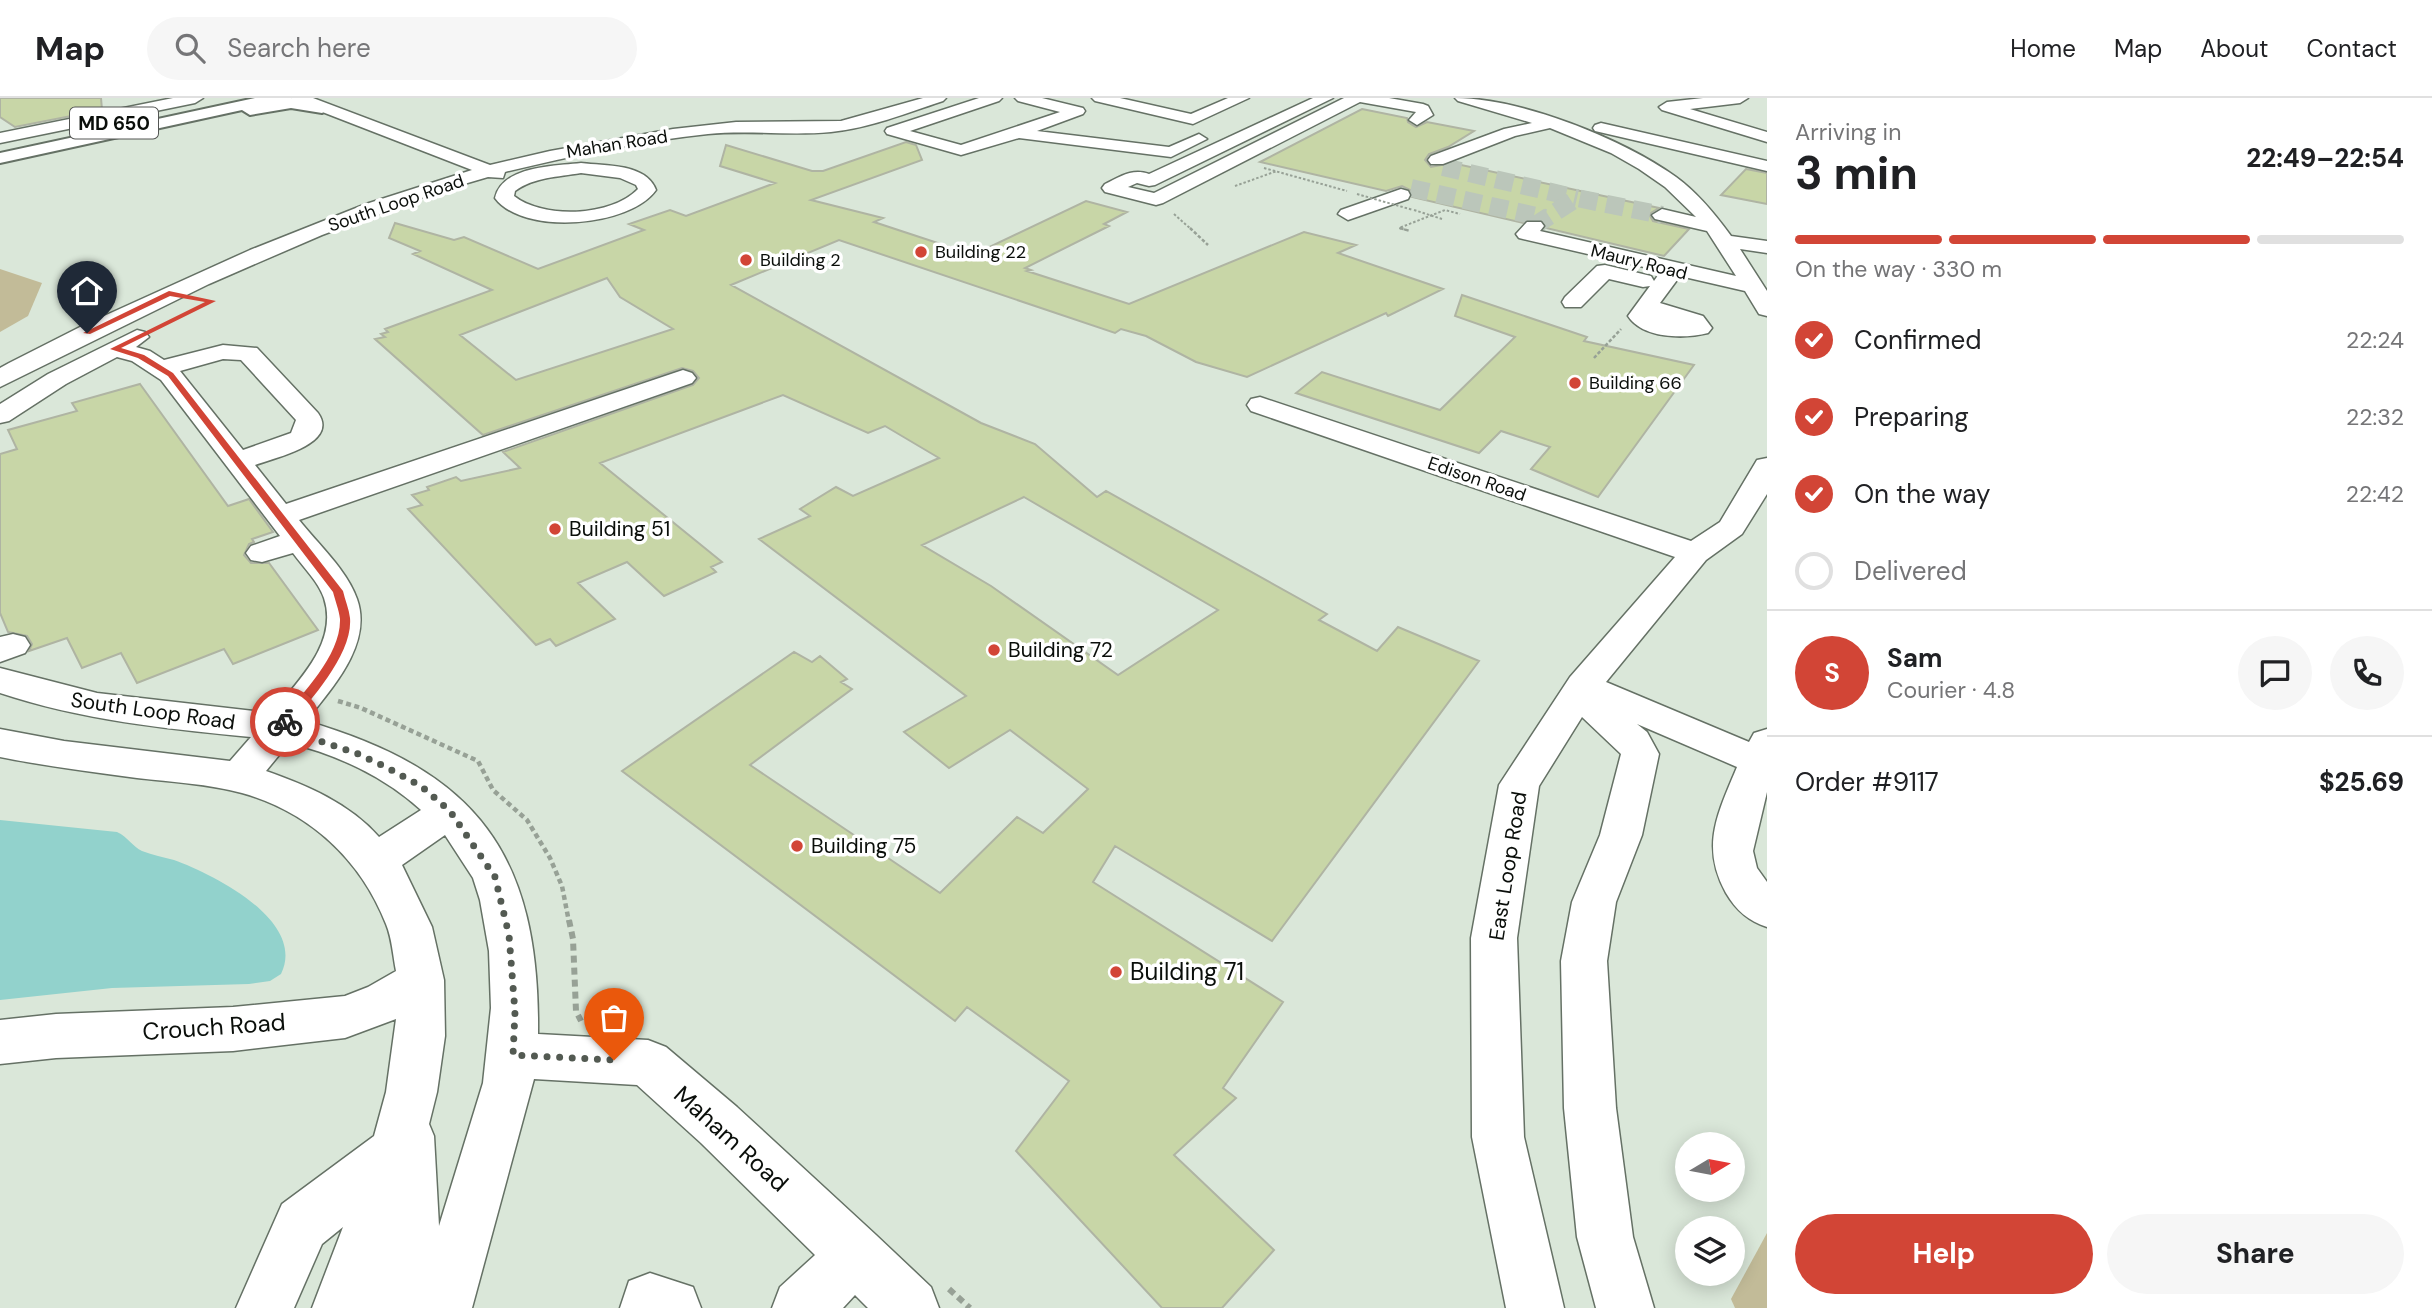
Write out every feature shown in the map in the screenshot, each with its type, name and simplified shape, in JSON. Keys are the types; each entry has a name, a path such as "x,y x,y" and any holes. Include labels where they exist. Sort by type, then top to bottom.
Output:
{"main road":[{"name":"MD 650","path":"0,147 229,98"},
{"name":"MD 650","path":"0,158 277,98"},
{"path":"179,120 215,118 274,104 291,103 324,109"}],"street":[{"path":"0,138 195,98"},
{"path":"299,98 324,109 494,162 511,187 505,200 520,210 560,216 618,209 639,200 646,190 644,182 630,174 581,168"},
{"name":"Mahan Road","path":"494,162 524,161 604,145 710,130 839,126 938,98"},
{"path":"994,98 893,131 961,150 1077,111 1023,98"},
{"path":"1079,98 1097,98 1193,118 1241,98"},
{"path":"1263,108 1325,98"},
{"path":"1252,158 1313,119 1356,98"},
{"path":"1364,98 1423,109 1425,115 1417,120"},
{"path":"1463,98 1549,124 1621,153 1665,178 1694,203 1754,278 1767,309"},
{"path":"1511,98 1580,123 1767,166"},
{"path":"1647,101 1695,104 1740,98"},
{"path":"864,101 887,114"},
{"path":"324,109 358,102"},
{"path":"1672,103 1767,137"},
{"path":"1288,106 1313,119"},
{"path":"1271,156 1227,164 1156,199 1111,188 1143,179 1227,145 1288,106"},
{"path":"1443,162 1510,132 1549,124"},
{"name":"Mahan Road","path":"581,168 602,156 710,130"},
{"path":"1016,133 1171,152 1227,164"},
{"path":"1171,152 1211,133"},
{"path":"988,143 1062,156"},
{"path":"1227,145 1252,158"},
{"name":"Mahan Road","path":"524,161 552,171"},
{"name":"South Loop Road","path":"0,379 34,359 169,293 313,232 494,162"},
{"name":"South Loop Road","path":"313,232 336,245 470,195 511,187 552,171 581,168"},
{"path":"1114,169 1175,189"},
{"path":"1348,214 1391,196"},
{"path":"382,206 418,215"},
{"path":"1662,215 1717,234 1767,247"},
{"name":"Maury Road","path":"1530,230 1667,277 1754,278"},
{"path":"1573,302 1605,271 1667,277"},
{"path":"1646,306 1667,277"},
{"path":"169,293 212,301"},
{"path":"0,415 35,391 152,329"},
{"path":"114,349 141,356 162,368 338,591 345,620 337,652 281,728 238,778"},
{"path":"162,368 223,352 248,353 309,419 308,431 301,439 238,461"},
{"path":"262,553 290,528 683,378"},
{"name":"Edison Road","path":"1260,405 1695,553"},
{"name":"East Loop Road","path":"1535,1308 1499,1137 1494,937 1519,785 1586,682 1695,553 1731,528 1764,476 1767,466"},
{"name":"South Loop Road","path":"0,680 55,698 116,709 281,728 356,753 386,767 421,786 450,811 495,877 509,935 515,1012 513,1055 443,1308"},
{"path":"1586,682 1764,747 1743,799 1732,859 1747,890 1767,909"},
{"path":"1586,682 1634,742 1640,754 1621,835 1594,902 1584,961 1590,1108 1605,1237 1625,1308"},
{"path":"0,743 238,778 287,794 346,827 376,861 401,899 411,930 420,981 421,1034 401,1133 341,1308"},
{"path":"376,861 450,811"},
{"name":"Crouch Road","path":"0,1042 56,1036 233,1029 345,1017 385,1002 420,981"},
{"name":"Maham Road","path":"513,1055 648,1063 719,1125 856,1255 925,1294"},
{"path":"265,1308 302,1224 401,1133"},
{"path":"393,1308 408,1261 412,1218 401,1133"},
{"path":"801,1308 856,1255"},
{"path":"649,1308 650,1303 672,1308"}],"path":[{"path":"1252,158 1357,194 1442,219"},
{"path":"1410,232 1399,228 1445,210 1460,214 1455,217"},
{"path":"1172,212 1208,245"},
{"path":"1594,358 1627,323"},
{"path":"310,691 361,708 478,761 493,790 527,820 550,858 562,886 573,939 576,1011 582,1022 590,1026"},
{"path":"925,1294 970,1308"}],"shaded area":[{"path":"0,269 42,283 28,316 0,332"},
{"path":"1767,1233 1767,1308 1735,1308 1731,1299 1738,1286 1745,1286 1745,1273"}],"water":[{"path":"0,820 117,832 142,851 174,860 211,876 252,902 269,918 281,936 285,954 281,974 270,981 249,984 112,988 0,1000"}],"building":[{"path":"0,98 101,98 102,110 15,127 0,117"},
{"path":"1362,109 1407,118 1408,122 1416,127 1427,122 1474,131 1448,147 1429,154 1425,160 1431,167 1452,163 1659,208 1649,214 1653,221 1689,229 1664,256 1546,228 1541,219 1527,219 1523,223 1412,197 1410,190 1402,186 1386,191 1260,162"},
{"path":"906,142 916,145 922,160 811,200 883,218 874,222 968,253 977,253 1086,201 1127,212 1104,224 1109,226 1025,268 1031,270 1027,271 1129,304 1304,232 1356,245 1338,253 1443,289 1388,316 1386,313 1247,377 1196,362 1146,336 1121,329 1115,333 839,240 731,285 981,423 1035,444 1097,497 1106,491 1327,614 1319,620 1377,651 1398,627 1479,661 1272,941 1115,846 1093,882 1283,1002 1223,1088 1236,1098 1174,1155 1274,1250 1222,1308 1162,1308 1016,1151 1069,1081 967,1007 955,1021 622,771 794,652 812,662 820,656 847,679 841,682 852,689 750,765 940,893 1017,817 1043,833 1088,789 1010,730 949,768 904,732 966,696 759,539 810,516 800,509 836,487 853,496 939,458 885,426 868,433 783,395 600,463 722,562 711,567 716,572 664,596 627,562 578,583 615,619 556,646 550,639 536,645 408,509 422,505 412,495 429,490 427,487 456,477 461,481 520,468 503,452 693,385 699,378 693,371 682,368 483,435 375,339 385,337 381,334 388,332 385,329 492,290 413,254 420,251 389,238 395,223 454,240 464,237 538,269 644,230 629,224 670,210 686,216 775,183 720,166 726,145 812,171 823,171","holes":["607,278 620,297 673,329 516,380 460,335","1024,497 1218,610 1118,675 991,586 922,545"]},
{"path":"1746,169 1767,173 1767,204 1721,195"},
{"name":"Building 66","path":"1462,295 1587,337 1584,341 1694,365 1598,497 1531,469 1550,447 1501,431 1479,453 1296,393 1322,372 1440,410 1515,337 1455,316"},
{"path":"140,384 228,506 249,499 273,532 252,539 254,542 249,544 244,555 251,563 269,563 318,630 233,664 224,649 137,683 121,653 82,668 67,638 29,651 32,644 27,636 8,632 0,613 0,454 17,449 8,430 77,411 72,403"}],"tunnel":[{"path":"1443,167 1577,198"},
{"path":"1411,188 1545,218"},
{"path":"1534,226 1577,198"},
{"path":"1577,198 1662,215"}],"way so far":[{"path":"285,722 281,728 356,753 386,767 421,786 450,811 495,877 509,935 515,1012 513,1055 614,1060"}],"place":[{"name":"Building 22","path":"921,252"},
{"name":"Building 2","path":"746,260"},
{"name":"Building 66","path":"1575,383"},
{"name":"Building 51","path":"555,529"},
{"name":"Building 72","path":"994,650"},
{"name":"Building 75","path":"797,846"},
{"name":"Building 71","path":"1116,972"}],"route":[{"path":"87,333 169,293 212,301 114,349 141,356 170,375 338,591 345,620 337,652 329,668 285,722"}]}
